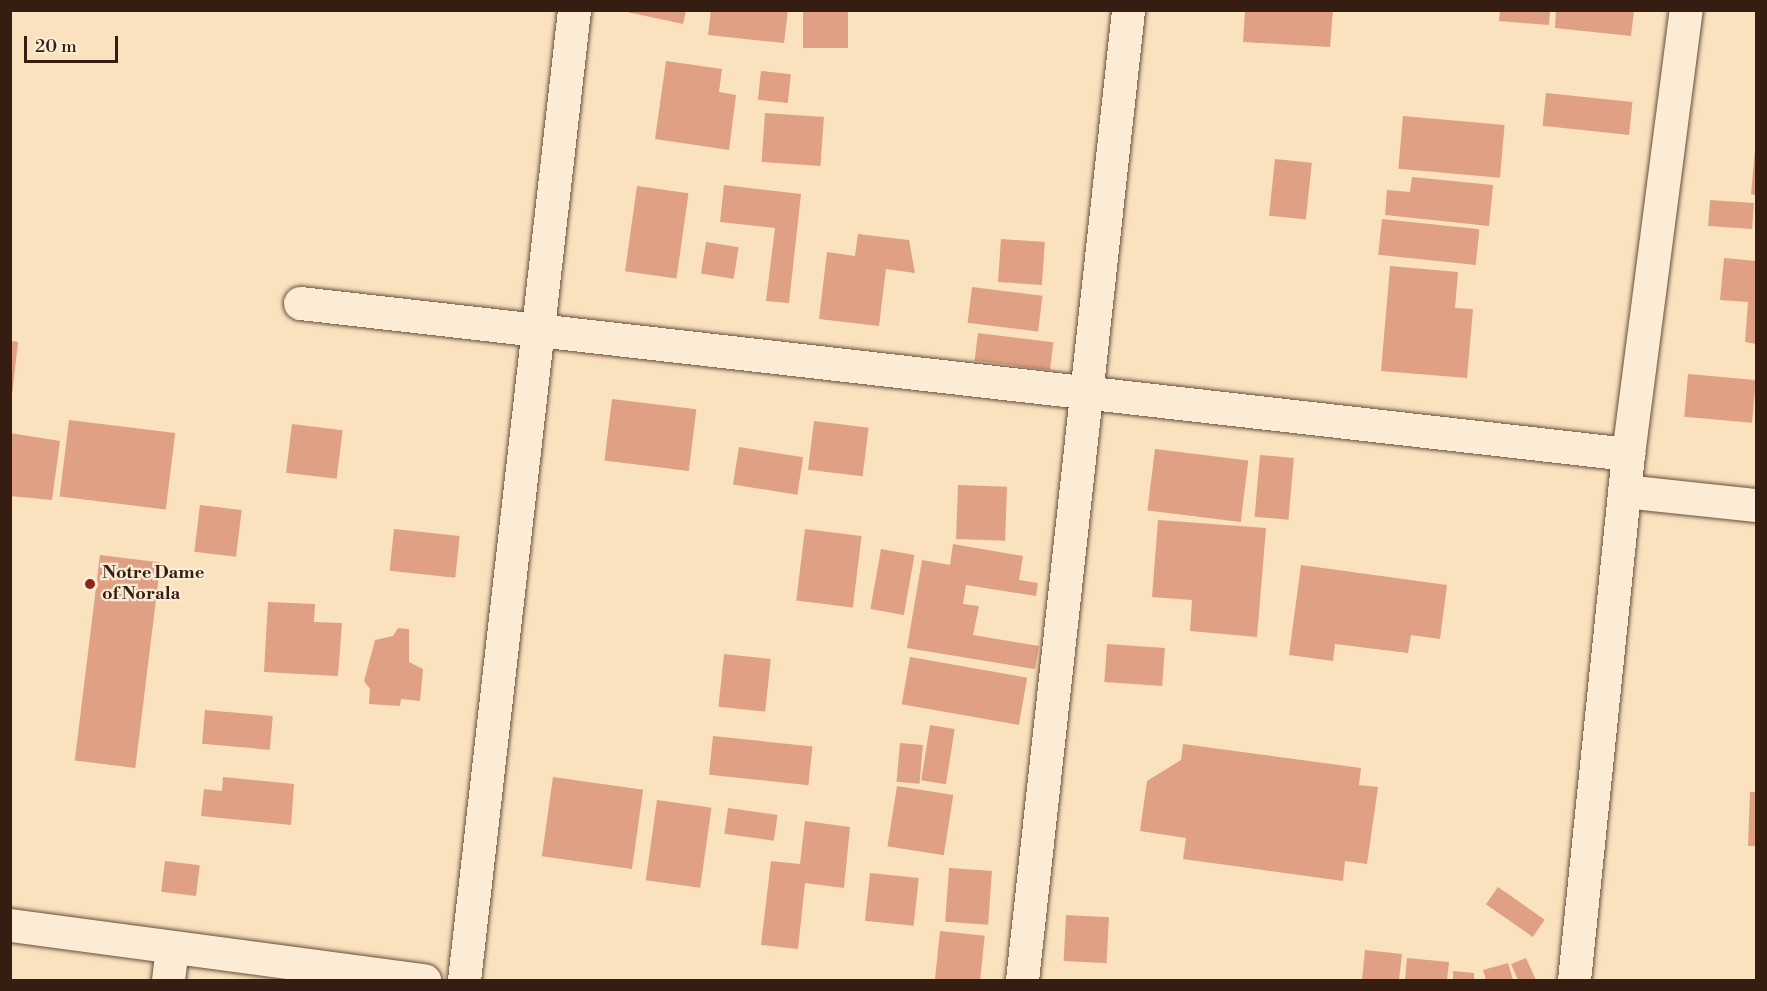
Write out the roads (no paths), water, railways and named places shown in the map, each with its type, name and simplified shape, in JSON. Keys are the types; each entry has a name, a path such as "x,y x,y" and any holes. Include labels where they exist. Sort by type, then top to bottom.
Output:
{"street":[{"path":"464,981 540,331 574,10"},
{"path":"1022,981 1128,10"},
{"path":"1574,981 1628,454 1686,10"},
{"path":"300,303 1086,396 1628,454"},
{"path":"1624,491 1756,505"},
{"path":"10,925 424,981"},
{"path":"168,981 172,947"}],"place":[{"name":"Notre Dame of Norala","path":"90,584"}]}
